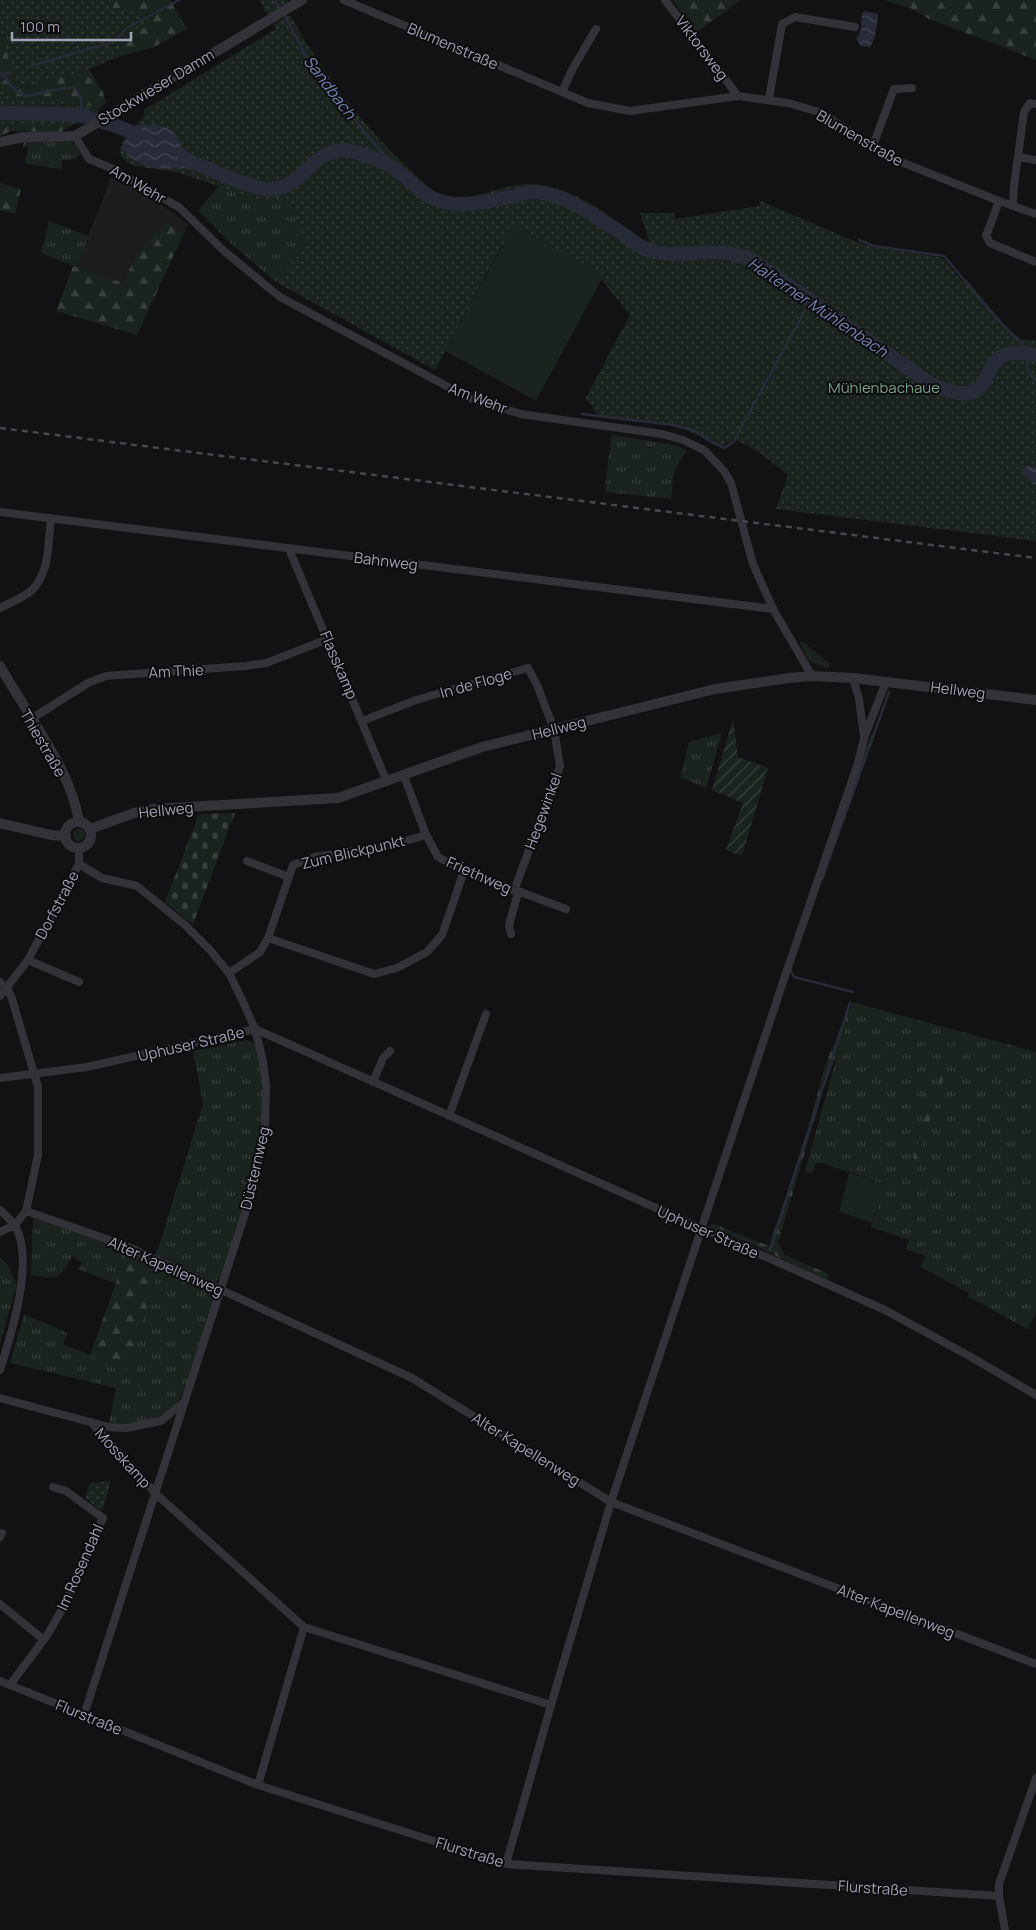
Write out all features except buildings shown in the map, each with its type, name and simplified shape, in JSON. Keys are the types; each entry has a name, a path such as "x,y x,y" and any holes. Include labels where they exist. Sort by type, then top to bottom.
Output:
{"street":[{"name":"Stockwieser Damm","path":"75,136 302,0"},
{"name":"Blumenstraße","path":"344,0 588,103 630,111 738,96 769,99 822,113 872,148 916,169 999,202 1036,214"},
{"name":"Viktorsweg","path":"665,0 738,96"},
{"path":"769,99 782,24 795,17 855,27"},
{"path":"562,92 572,68 596,29"},
{"path":"872,148 894,88 912,88"},
{"path":"1013,206 1024,112 1030,103 1036,104"},
{"path":"0,142 23,137 75,136"},
{"name":"Am Wehr","path":"75,136 89,159 113,169 180,208 223,250 280,297 469,398 521,414 662,434 683,440 704,450 724,471 731,483 753,564 773,609 812,676"},
{"path":"1018,157 1036,160"},
{"path":"999,202 986,236 987,240 990,243 1036,262"},
{"name":"Bahnweg","path":"0,512 773,609"},
{"path":"0,608 25,596 43,577 52,518"},
{"name":"Flasskamp","path":"288,549 328,638 387,782"},
{"name":"Am Thie","path":"31,719 88,683 106,676 266,663 328,638"},
{"name":"Thiestraße","path":"0,666 60,766 76,809 78,822"},
{"name":"In de Floge","path":"362,721 416,700 528,668 537,685 554,729"},
{"name":"Hellweg","path":"90,829 134,813 154,810 338,798 482,747 715,689 812,676 853,678 1036,700"},
{"path":"853,678 859,699 864,738"},
{"path":"506,1864 611,1502 784,978 858,763 864,738 886,682"},
{"name":"Hegewinkel","path":"516,892 560,766 554,729"},
{"name":"Friethweg","path":"404,776 426,835 438,857 464,871 516,892 566,909"},
{"path":"78,822 85,824 90,829 91,837 83,847 79,848 70,844 66,836 69,826 78,822"},
{"path":"0,823 51,835 66,836"},
{"name":"Zum Blickpunkt","path":"229,973 260,952 268,938 293,866 315,857 387,846 426,835"},
{"name":"Dorfstraße","path":"0,996 28,960 79,864 79,848"},
{"name":"Zum Blickpunkt","path":"247,861 289,877"},
{"name":"Düsternweg","path":"79,864 102,878 136,886 185,925 210,950 229,973 255,1029 263,1060 266,1085 265,1133 249,1200 84,1715"},
{"path":"268,938 374,974 398,968 427,952 442,936 464,871"},
{"name":"Friethweg","path":"511,934 509,925 516,892"},
{"path":"28,960 78,982"},
{"path":"0,982 7,988 38,1087 38,1155 26,1211 15,1224 0,1232"},
{"path":"449,1116 486,1014"},
{"name":"Uphuser Straße","path":"0,1078 87,1067 255,1029 886,1310 1036,1395"},
{"path":"373,1082 383,1058 390,1051"},
{"path":"0,1210 15,1224 20,1236 23,1253 22,1270 11,1334 0,1370"},
{"name":"Alter Kapellenweg","path":"26,1211 124,1245 412,1378 611,1502 1036,1664"},
{"name":"Mosskamp","path":"0,1398 109,1427 126,1428 161,1421 185,1401"},
{"name":"Mosskamp","path":"91,1422 156,1494 304,1627"},
{"name":"Im Rosendahl","path":"10,1685 44,1640 65,1604 102,1518 66,1491 53,1487"},
{"path":"0,1604 44,1640"},
{"path":"258,1786 304,1627 551,1705"},
{"name":"Flurstraße","path":"0,1681 258,1786 506,1864 999,1896"},
{"path":"1005,1930 999,1896 999,1884 1036,1778"}],"shaded area":[{"path":"111,178 154,199 188,224 184,233 167,223 135,258 123,283 76,267"}],"green space":[{"path":"0,0 106,0 111,8 141,10 146,26 121,40 123,55 89,69 17,88 0,28"},
{"path":"106,0 170,0 187,29 152,48 123,55 121,40 146,26 141,10 111,8"},
{"path":"259,0 287,0 288,3 270,15 265,11"},
{"path":"672,0 741,0 697,32"},
{"path":"885,0 1036,0 1036,60 929,19 912,9"},
{"name":"Mühlenbachaue","path":"290,15 329,77 359,116 392,153 418,178 444,196 467,197 517,185 534,184 551,187 583,200 642,239 649,241 640,213 675,213 675,219 759,206 760,201 859,243 943,258 963,282 967,280 1007,328 1020,339 1036,340 1036,541 776,509 788,475 759,452 734,439 720,446 687,430 671,425 599,416 585,399 630,315 601,279 514,239 502,245 435,370 281,285 276,281 308,244 287,198 275,202 264,202 176,172 134,166 126,162 119,154 132,128 144,117 144,110 276,29 274,24"},
{"path":"0,28 17,88 89,69 103,92 106,102 95,113 60,132 10,131 0,137"},
{"path":"0,91 9,91 20,101 68,102 71,103 73,108 87,105 98,109 98,114 80,124 18,126 0,129"},
{"path":"66,140 75,145 80,154 77,159 62,160 62,169 25,164 28,147 23,147 25,141"},
{"path":"225,179 284,191 308,243 276,282 226,239 198,210"},
{"path":"0,183 21,189 15,214 0,210"},
{"path":"49,221 89,236 76,267 41,253"},
{"path":"167,223 184,233 137,335 56,311 73,266 123,283 135,258 149,238"},
{"path":"514,225 604,275 536,401 445,351"},
{"path":"611,435 670,444 687,450 674,471 671,499 605,492"},
{"path":"802,641 829,663 829,669 809,661 800,643"},
{"path":"733,719 738,757 768,768 742,856 726,850 743,803 712,790"},
{"path":"722,733 706,788 680,777 689,742"},
{"path":"871,734 875,735 823,880 819,879"},
{"path":"235,813 192,924 165,902 199,814"},
{"path":"79,829 85,835 79,841 73,835"},
{"path":"852,1002 1036,1052 1036,1313 1027,1329 975,1300 967,1298 969,1293 921,1267 925,1256 906,1249 909,1240 871,1227 884,1184 822,1163 816,1163 812,1173 805,1171"},
{"path":"852,1007 843,1038 824,1088 778,1243 785,1255 829,1274 827,1281 760,1248 710,1227 712,1223 769,1246 806,1135 825,1066 845,1017"},
{"path":"952,1033 954,1036 943,1080 920,1149 923,1165 913,1162 914,1152 924,1130 923,1119 940,1078"},
{"path":"248,1040 256,1045 262,1076 263,1106 261,1135 248,1193 220,1279 214,1282 156,1255 203,1104 193,1051"},
{"path":"849,1173 884,1184 872,1223 839,1212"},
{"path":"33,1218 128,1250 116,1284 78,1269 82,1263 73,1256 57,1277 31,1275"},
{"path":"128,1250 160,1265 125,1375 90,1355"},
{"path":"0,1257 7,1264 17,1284 0,1343"},
{"path":"160,1265 212,1288 215,1295 186,1386 171,1409 162,1415 142,1422 109,1423 116,1388 10,1363 24,1314 68,1333 63,1344 90,1355"},
{"path":"111,1482 102,1511 85,1498 90,1483"}],"water":[{"path":"866,11 878,14 875,37 870,47 861,46 856,39 861,30 862,13"},
{"path":"122,121 133,126 156,124 167,128 176,135 183,148 190,155 204,161 201,170 149,167 140,163 121,148 127,136 117,132"},
{"path":"1028,466 1036,467 1036,485 1022,474 1023,468"}],"waterway":[{"path":"116,40 127,28 179,0"},
{"name":"Sandbach","path":"274,0 281,9"},
{"name":"Sandbach","path":"284,14 310,64 394,168"},
{"path":"31,66 109,43"},
{"path":"0,72 17,92 27,96 63,88 75,88 81,101 80,115"},
{"path":"2,75 11,72"},
{"name":"Halterner Mühlenbach","path":"0,113 80,115 136,134"},
{"name":"Halterner Mühlenbach","path":"185,159 244,183 257,187 277,189 295,180 326,154 345,150 391,166 431,198 447,203 476,203 532,192 548,194 571,203 641,247 653,251 674,254 729,253 751,259 931,384 953,392 968,393 980,387 992,365 1003,355 1017,353 1036,355"},
{"path":"859,240 874,246 944,256 997,319 1030,354"},
{"path":"582,414 673,425 695,431 713,443 725,448 734,441 810,301"},
{"path":"1027,353 1028,373 1036,380"},
{"path":"822,879 889,692"},
{"path":"790,969 794,977 853,992"},
{"path":"770,1250 850,1003"}],"railway":[{"path":"0,428 1036,558"}]}
